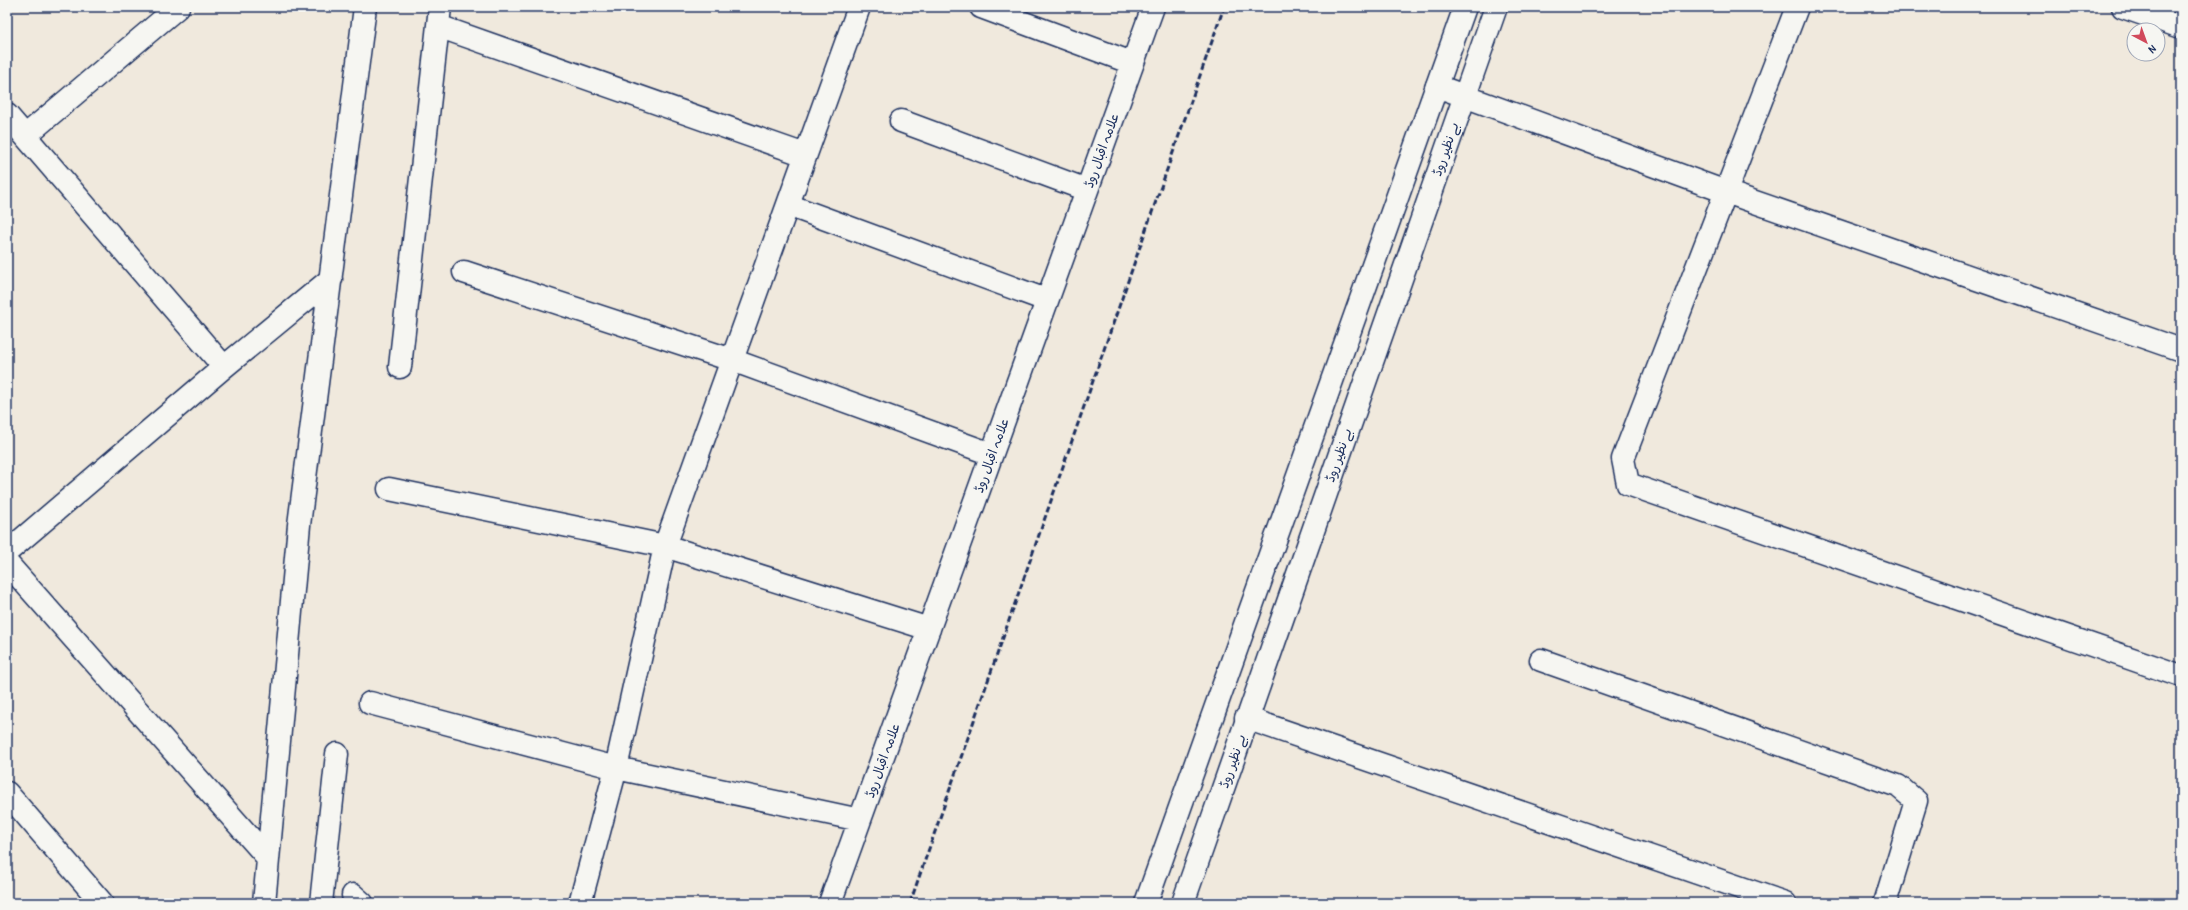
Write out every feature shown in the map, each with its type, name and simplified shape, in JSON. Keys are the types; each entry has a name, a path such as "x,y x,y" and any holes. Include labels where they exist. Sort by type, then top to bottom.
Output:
{"street":[{"path":"25,136 178,7"},
{"path":"264,903 299,524 365,7"},
{"path":"580,903 616,768 664,546 859,7"},
{"path":"981,7 1132,63"},
{"name":"علامہ اقبال روڈ","path":"830,903 1046,300 1153,7"},
{"path":"1146,903 1465,7"},
{"name":"بے نظیر روڈ","path":"1183,903 1463,95 1496,7"},
{"path":"1797,7 1623,459 1628,484 2181,676"},
{"path":"2123,7 2181,27"},
{"path":"400,367 439,16 805,155"},
{"path":"1436,86 1726,192 2181,350"},
{"path":"7,115 224,367"},
{"path":"900,121 1087,190"},
{"path":"788,205 1046,300"},
{"path":"464,272 732,360 991,454"},
{"path":"7,552 224,367 331,279"},
{"path":"389,490 664,546 929,629"},
{"path":"7,563 268,858"},
{"path":"1541,660 1898,786 1916,801 1885,903"},
{"path":"370,703 616,768 860,820"},
{"path":"1246,718 1785,903"},
{"path":"321,903 337,754"},
{"path":"7,794 102,903"}],"railway":[{"path":"910,903 1224,7"}]}
